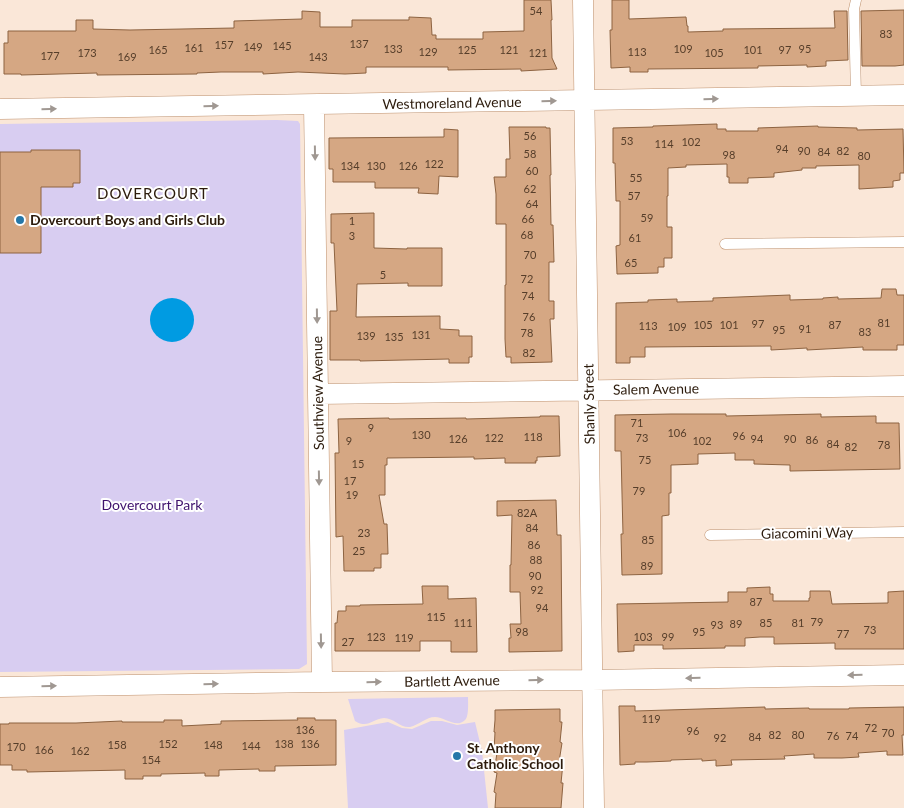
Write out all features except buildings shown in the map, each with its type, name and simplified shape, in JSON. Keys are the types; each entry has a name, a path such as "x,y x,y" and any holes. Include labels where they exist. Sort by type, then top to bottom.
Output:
{"street":[{"name":"Shanly Street","path":"584,0 594,808"},
{"name":"Westmoreland Avenue","path":"0,109 904,95"},
{"name":"Southview Avenue","path":"314,104 322,682"},
{"name":"Salem Avenue","path":"318,394 904,386"},
{"name":"Bartlett Avenue","path":"0,687 904,675"}],"lane":[{"path":"856,0 854,9 856,96"},
{"path":"725,244 904,242"},
{"name":"Giacomini Way","path":"710,535 904,532"}],"green space":[{"name":"Dovercourt Park","path":"298,121 300,124 307,664 299,669 0,672 0,124"},
{"path":"468,697 467,716 462,722 454,723 435,717 410,727 384,718 367,724 359,723 355,721 348,699"},
{"path":"431,721 442,721 457,725 475,722 482,751 488,808 348,808 344,730 388,722 402,728 412,729"}],"water":[{"path":"168,298 176,298 188,304 194,320 188,336 176,342 168,342 156,336 150,324 150,316 156,304"}],"place":[{"name":"Dovercourt Boys and Girls Club","path":"20,220"},
{"name":"St. Anthony Catholic School","path":"457,756"}],"district":[{"name":"DOVERCOURT","path":"153,194"}]}
